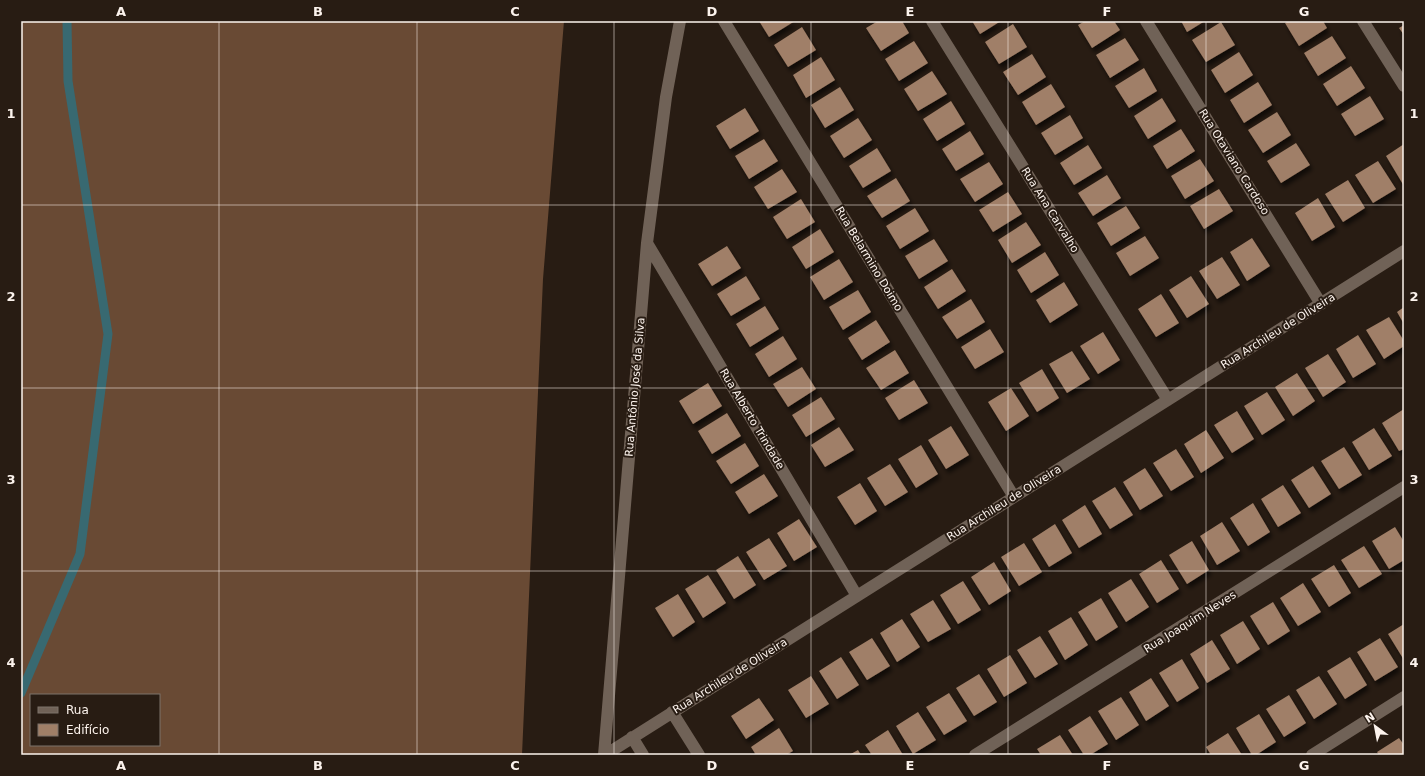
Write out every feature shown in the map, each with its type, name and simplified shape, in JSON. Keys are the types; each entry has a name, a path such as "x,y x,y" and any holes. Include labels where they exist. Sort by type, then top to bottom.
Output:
{"street":[{"name":"Rua Antônio José da Silva","path":"604,755 647,243 666,97 680,21"},
{"name":"Rua Belarmino Doimo","path":"724,21 1014,497"},
{"name":"Rua Ana Carvalho","path":"932,21 1168,400"},
{"name":"Rua Otaviano Cardoso","path":"1146,21 1321,304"},
{"path":"1363,21 1404,86"},
{"name":"Rua Alberto Trindade","path":"647,243 857,596"},
{"name":"Rua Archileu de Oliveira","path":"604,755 1404,251"},
{"name":"Rua Joaquim Neves","path":"975,755 1404,487"},
{"path":"1312,755 1404,697"},
{"path":"672,712 699,755"},
{"path":"632,737 643,755"}],"shaded area":[{"path":"21,21 564,21 543,279 522,755 21,755"}],"building":[{"path":"759,21 795,21 769,37"},
{"path":"878,21 902,21 909,33 881,51 866,28"},
{"path":"972,21 1001,21 980,34"},
{"path":"1085,21 1114,21 1120,30 1092,48 1078,25"},
{"path":"1181,21 1205,21 1187,32"},
{"path":"1289,21 1323,21 1327,28 1299,46 1285,23"},
{"path":"1221,22 1235,45 1206,62 1192,40"},
{"path":"1013,24 1027,47 999,64 985,42"},
{"path":"1404,25 1404,35 1399,28"},
{"path":"802,27 816,50 788,67 774,45"},
{"path":"1332,36 1346,58 1318,76 1304,53"},
{"path":"1125,38 1139,60 1110,78 1096,55"},
{"path":"914,41 928,63 899,81 885,59"},
{"path":"1239,52 1253,75 1225,93 1211,70"},
{"path":"1032,54 1046,77 1018,95 1003,72"},
{"path":"821,57 835,80 806,98 793,75"},
{"path":"1351,66 1365,88 1337,106 1323,84"},
{"path":"1144,68 1157,91 1129,108 1115,86"},
{"path":"932,71 947,94 918,111 904,89"},
{"path":"1258,82 1272,105 1244,123 1230,100"},
{"path":"1051,84 1065,107 1036,125 1022,102"},
{"path":"840,87 854,110 825,128 811,105"},
{"path":"1370,96 1384,119 1355,136 1341,114"},
{"path":"1162,98 1176,121 1148,139 1134,116"},
{"path":"951,101 965,124 937,141 923,119"},
{"path":"745,108 759,131 730,149 716,126"},
{"path":"1277,112 1291,135 1263,153 1248,130"},
{"path":"1070,115 1083,138 1055,155 1041,133"},
{"path":"858,118 872,140 844,158 830,136"},
{"path":"1181,129 1195,151 1167,169 1153,146"},
{"path":"970,131 984,154 956,171 942,149"},
{"path":"764,139 778,161 749,179 735,156"},
{"path":"1296,143 1310,165 1281,183 1267,161"},
{"path":"1404,144 1404,186 1386,156"},
{"path":"1088,145 1102,168 1074,185 1060,163"},
{"path":"877,148 891,171 863,188 849,166"},
{"path":"1200,159 1214,181 1185,199 1171,176"},
{"path":"1378,161 1396,189 1373,203 1355,175"},
{"path":"989,162 1003,184 975,202 960,179"},
{"path":"782,169 797,192 768,209 754,187"},
{"path":"1107,175 1121,198 1093,216 1078,193"},
{"path":"896,178 910,201 882,218 867,196"},
{"path":"1348,180 1365,208 1343,222 1325,194"},
{"path":"1219,189 1233,211 1204,229 1190,206"},
{"path":"1008,192 1022,214 993,232 979,210"},
{"path":"1318,198 1335,227 1312,241 1295,213"},
{"path":"801,199 815,222 787,239 773,217"},
{"path":"1126,206 1140,228 1111,246 1097,223"},
{"path":"915,208 929,231 900,249 886,226"},
{"path":"1026,222 1041,245 1012,263 998,240"},
{"path":"820,229 834,252 806,269 792,247"},
{"path":"1145,236 1159,258 1130,276 1116,253"},
{"path":"1252,238 1270,266 1247,281 1230,252"},
{"path":"934,239 948,261 919,279 905,256"},
{"path":"727,246 741,268 712,286 698,264"},
{"path":"1045,252 1059,275 1031,293 1017,270"},
{"path":"1222,257 1240,285 1217,299 1199,271"},
{"path":"839,259 853,282 824,300 810,277"},
{"path":"952,269 966,291 938,309 924,287"},
{"path":"746,276 760,299 731,316 717,294"},
{"path":"1191,276 1209,304 1187,318 1169,290"},
{"path":"1064,282 1078,305 1050,323 1036,300"},
{"path":"858,290 871,312 843,330 829,307"},
{"path":"1161,294 1179,323 1156,337 1138,309"},
{"path":"971,299 985,322 957,339 942,317"},
{"path":"765,306 779,329 750,347 736,324"},
{"path":"1404,307 1404,324 1397,312"},
{"path":"1389,317 1404,341 1404,346 1384,359 1366,330"},
{"path":"876,320 890,342 862,360 848,338"},
{"path":"990,329 1004,352 975,369 961,347"},
{"path":"1103,332 1120,360 1098,374 1080,346"},
{"path":"1358,335 1376,364 1353,378 1336,349"},
{"path":"783,336 797,359 769,377 755,354"},
{"path":"895,350 909,373 881,390 866,368"},
{"path":"1072,351 1090,379 1067,393 1049,364"},
{"path":"1328,354 1346,382 1323,397 1305,368"},
{"path":"802,367 816,389 788,407 773,384"},
{"path":"1042,369 1059,398 1037,412 1019,383"},
{"path":"1297,373 1315,401 1293,416 1275,387"},
{"path":"914,380 928,403 899,420 885,398"},
{"path":"708,383 722,406 693,424 679,401"},
{"path":"1011,388 1029,416 1006,431 988,402"},
{"path":"1267,392 1285,420 1262,435 1244,406"},
{"path":"821,397 835,419 806,437 792,415"},
{"path":"1404,409 1404,449 1399,451 1382,423"},
{"path":"1237,411 1254,439 1232,453 1214,425"},
{"path":"727,413 741,436 712,454 698,431"},
{"path":"951,426 969,455 946,469 928,440"},
{"path":"839,427 854,450 825,467 811,445"},
{"path":"1374,428 1392,456 1369,470 1352,442"},
{"path":"1206,430 1224,458 1201,473 1184,444"},
{"path":"745,443 759,466 731,484 716,461"},
{"path":"921,445 938,474 916,488 898,459"},
{"path":"1344,447 1362,475 1339,489 1321,461"},
{"path":"1176,449 1194,477 1171,491 1153,463"},
{"path":"890,464 908,492 885,506 867,478"},
{"path":"1313,466 1331,494 1309,508 1291,480"},
{"path":"1145,468 1163,496 1140,510 1123,482"},
{"path":"764,474 778,496 749,514 735,492"},
{"path":"860,483 877,511 855,525 837,497"},
{"path":"1283,485 1301,513 1278,527 1261,499"},
{"path":"1115,487 1133,515 1110,529 1092,501"},
{"path":"1253,503 1270,532 1248,546 1230,518"},
{"path":"1085,505 1102,534 1079,548 1062,520"},
{"path":"799,519 817,547 794,561 777,533"},
{"path":"1222,522 1240,551 1217,565 1200,536"},
{"path":"1055,524 1072,553 1049,567 1032,539"},
{"path":"1395,527 1404,542 1404,560 1389,569 1372,541"},
{"path":"769,538 787,566 764,580 746,552"},
{"path":"1192,541 1209,570 1187,584 1169,555"},
{"path":"1024,543 1042,572 1019,586 1001,557"},
{"path":"1364,546 1382,574 1359,588 1341,560"},
{"path":"738,556 756,585 734,599 716,570"},
{"path":"1161,560 1179,589 1157,603 1139,574"},
{"path":"994,562 1011,591 989,605 971,577"},
{"path":"1334,565 1351,593 1329,607 1311,579"},
{"path":"708,575 726,603 703,618 685,589"},
{"path":"1131,579 1149,607 1126,622 1108,593"},
{"path":"963,581 981,610 958,624 940,595"},
{"path":"1303,583 1321,612 1298,626 1280,598"},
{"path":"678,594 695,622 673,637 655,608"},
{"path":"1101,598 1118,627 1096,641 1078,612"},
{"path":"933,600 951,629 928,642 910,614"},
{"path":"1273,602 1290,631 1268,645 1250,616"},
{"path":"1071,617 1088,645 1065,660 1048,631"},
{"path":"902,619 920,647 897,662 880,633"},
{"path":"1243,621 1260,649 1237,664 1220,635"},
{"path":"1404,624 1404,660 1388,634"},
{"path":"1040,636 1058,664 1035,678 1017,650"},
{"path":"872,638 890,666 867,680 849,652"},
{"path":"1380,638 1398,667 1375,681 1357,652"},
{"path":"1212,640 1230,669 1207,683 1190,654"},
{"path":"1010,655 1027,683 1004,697 987,669"},
{"path":"841,657 859,685 837,699 819,671"},
{"path":"1350,657 1367,685 1345,699 1327,671"},
{"path":"1182,659 1199,688 1177,702 1159,673"},
{"path":"979,674 997,702 974,716 956,688"},
{"path":"811,676 829,704 806,718 788,690"},
{"path":"1319,676 1337,704 1314,719 1296,690"},
{"path":"1151,678 1169,706 1146,721 1129,692"},
{"path":"949,693 967,721 944,735 926,707"},
{"path":"1289,695 1306,723 1284,737 1266,709"},
{"path":"1121,697 1139,725 1116,740 1098,711"},
{"path":"759,698 774,720 746,739 731,716"},
{"path":"918,712 936,740 913,754 896,726"},
{"path":"1259,714 1276,742 1256,755 1252,755 1236,728"},
{"path":"1090,716 1108,744 1090,755 1084,755 1068,730"},
{"path":"779,728 793,751 786,755 756,755 751,747"},
{"path":"888,730 903,755 872,755 865,745"},
{"path":"1228,733 1242,755 1211,755 1206,747"},
{"path":"1060,735 1073,755 1041,755 1037,749"},
{"path":"1399,738 1404,745 1404,755 1379,755 1377,752"},
{"path":"858,750 861,755 849,755"}],"waterway":[{"path":"21,693 80,554 108,334 68,81 67,21"}]}
